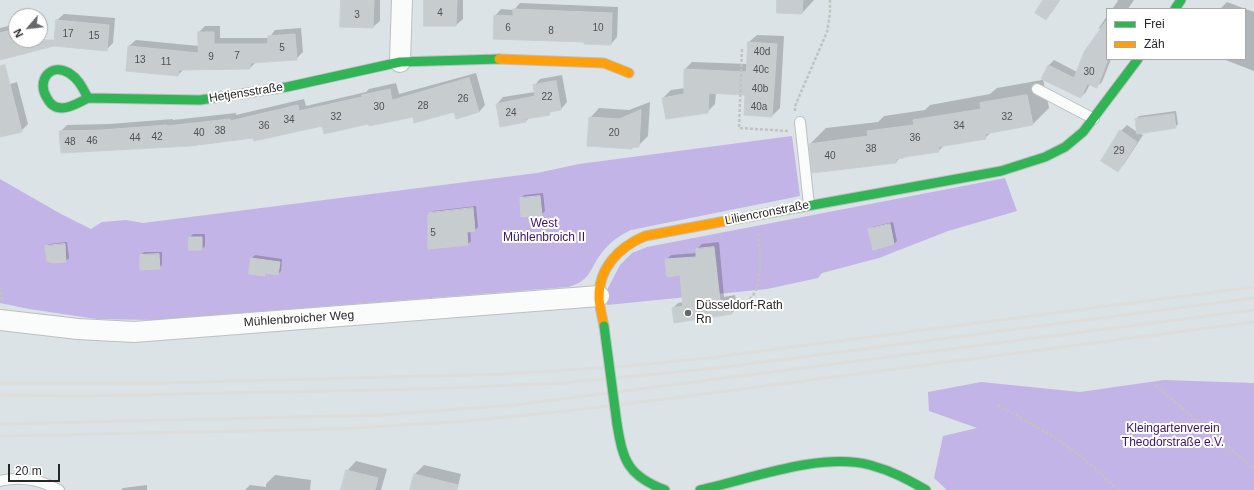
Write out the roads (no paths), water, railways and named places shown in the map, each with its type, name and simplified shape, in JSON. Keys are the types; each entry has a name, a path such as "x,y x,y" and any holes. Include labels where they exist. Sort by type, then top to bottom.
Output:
{"main road":[{"name":"Hetjensstraße","path":"88,98 79,82 72,74 63,70 57,68 46,76 43,82 42,90 46,98 51,104 64,108 88,98 200,100 287,87 400,62 507,59 604,63 629,72"},
{"name":"Liliencronstraße","path":"665,490 643,480 628,465 620,448 599,296 602,276 618,252 635,239 645,236 1001,171 1032,164 1073,143 1094,119 1137,60"},
{"path":"700,490 787,468 807,464 837,462 858,463 885,469 919,488"}],"street":[{"path":"400,62 402,0"},
{"name":"Mühlenbroicher Weg","path":"0,320 78,329 134,332 599,296"}],"lane":[{"path":"1037,89 1094,119"},
{"path":"798,129 809,205"},
{"path":"0,481 20,479 34,480 48,484 59,490"}],"railway":[{"path":"0,383 164,383 504,374 630,366 716,357 1254,287"},
{"path":"0,395 79,396 425,389 563,383 718,368 1254,298"},
{"path":"0,424 381,415 515,405 1254,310"},
{"path":"0,436 341,429 466,421 567,411 673,398 1254,322"}],"place":[{"name":"Düsseldorf-Rath Rn","path":"688,313"}],"park label":[{"name":"West Mühlenbroich II","path":"544,231"},
{"name":"Kleingartenverein Theodorstraße e.V.","path":"1173,436"}]}
